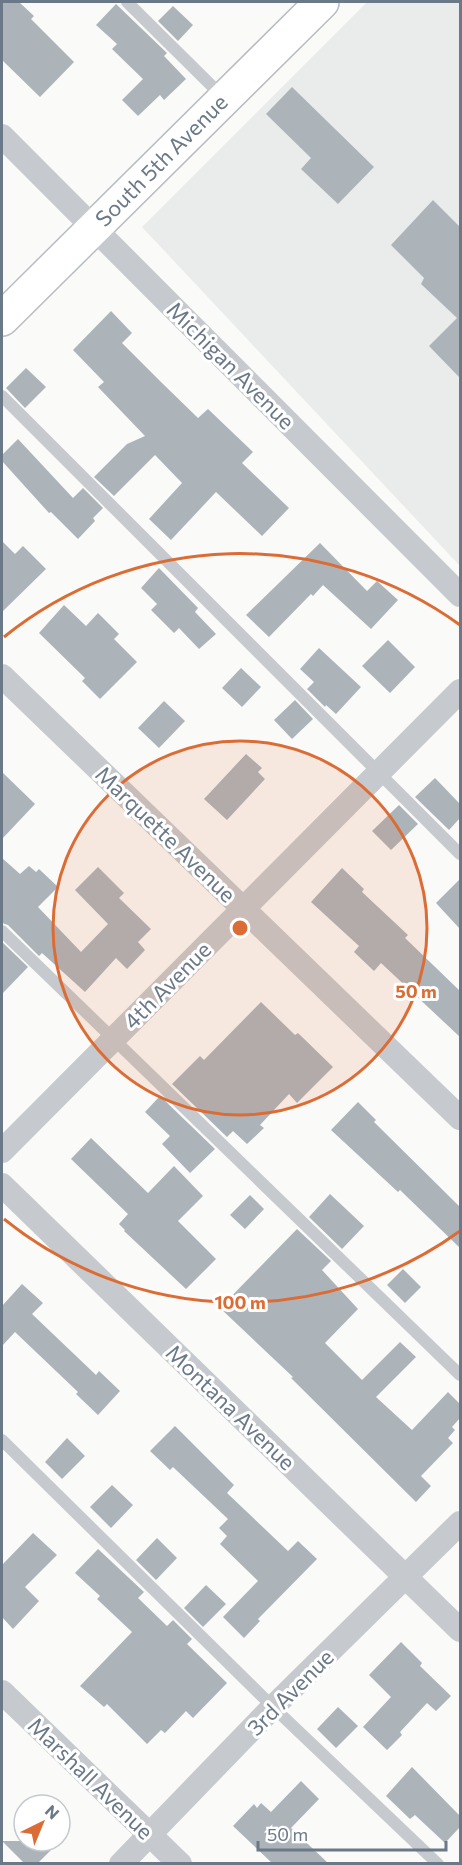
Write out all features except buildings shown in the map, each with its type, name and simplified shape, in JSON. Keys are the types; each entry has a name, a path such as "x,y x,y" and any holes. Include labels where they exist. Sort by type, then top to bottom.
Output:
{"street":[{"name":"South 5th Avenue","path":"2,320 322,2"},
{"name":"Michigan Avenue","path":"2,136 460,595"},
{"name":"Marquette Avenue","path":"2,676 460,1118"},
{"name":"4th Avenue","path":"2,1151 460,691"},
{"name":"Montana Avenue","path":"2,1185 460,1630"},
{"name":"3rd Avenue","path":"120,1863 273,1707 407,1578 460,1523"},
{"name":"Marshall Avenue","path":"2,1692 180,1863"}],"lane":[{"path":"127,2 224,98"},
{"path":"2,396 460,854"},
{"path":"2,931 460,1375"},
{"path":"2,1440 273,1707 438,1863"}],"shaded area":[{"path":"367,2 460,2 460,566 142,227"}]}
